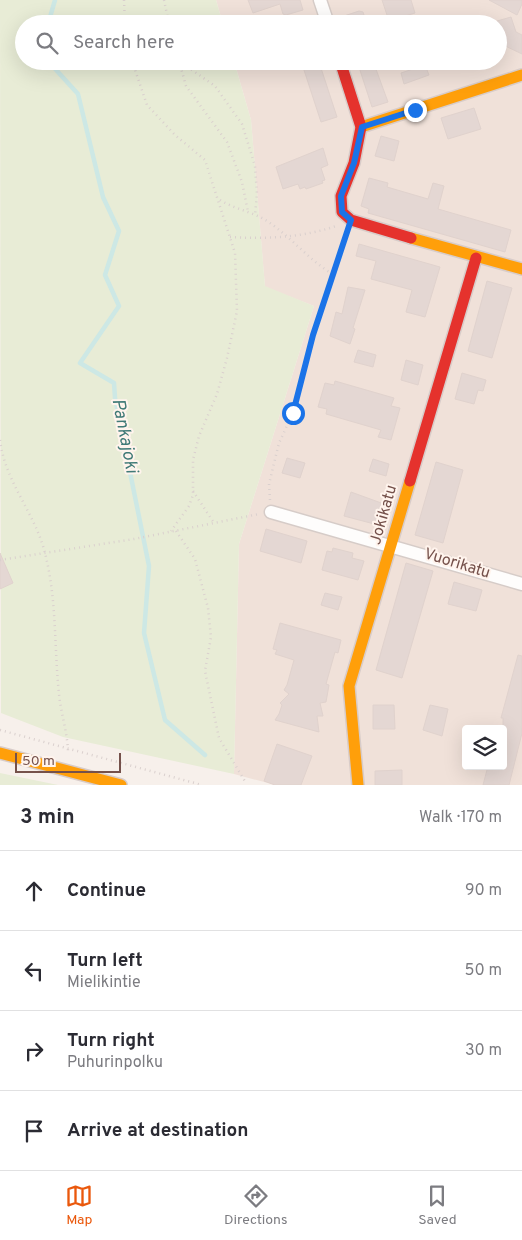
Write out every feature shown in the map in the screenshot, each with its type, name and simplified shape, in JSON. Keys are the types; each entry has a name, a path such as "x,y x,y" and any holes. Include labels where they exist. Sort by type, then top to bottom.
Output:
{"street":[{"path":"320,0 325,15"},
{"path":"343,70 362,127 354,163 341,196 342,212 351,220 476,258 522,269"},
{"path":"362,127 522,75"},
{"name":"Jokikatu","path":"358,785 349,686 476,258"},
{"name":"Vuorikatu","path":"271,512 392,545 522,584"},
{"path":"0,753 121,785"}],"path":[{"path":"124,0 125,15"},
{"path":"164,0 167,15"},
{"path":"135,70 146,105 204,160 219,199 235,253 237,311 217,394 198,436 193,460 193,490 189,506 170,532"},
{"path":"182,70 186,86 227,142 242,182 248,212"},
{"path":"192,70 215,86 242,124 255,166 257,194 255,215"},
{"path":"219,199 255,215 289,236 320,267 334,276"},
{"path":"230,237 270,239 324,230 351,220"},
{"path":"0,560 134,539 271,512 269,484 279,443 293,413 313,335 351,220"},
{"path":"0,440 2,456 17,493 37,528 53,586 59,694 68,750 69,771"},
{"path":"193,490 214,523"},
{"path":"176,531 195,559 208,608 212,637 205,671 219,738 246,783"},
{"path":"0,730 202,785"}],"shaded area":[{"path":"216,0 522,0 522,785 275,785 234,774 239,544 314,306 265,287 251,120 237,70 507,70 507,15 220,15"}],"green space":[{"path":"0,0 216,0 220,15 15,15 15,70 237,70 251,120 265,286 314,306 239,544 234,774 63,737 1,713"},
{"path":"0,773 58,785 0,785"}],"building":[{"path":"248,0 300,0 303,10 286,15 283,14 280,4 253,13"},
{"path":"382,0 411,0 415,13 408,15 387,15"},
{"path":"489,0 522,0 522,4 517,15"},
{"path":"359,11 363,12 364,15 347,15"},
{"path":"511,17 516,32 522,35 522,54 507,47 507,18"},
{"path":"304,70 322,70 337,117 321,122"},
{"path":"360,70 376,70 388,102 372,107"},
{"path":"410,70 427,70 429,75 404,84 401,73"},
{"path":"474,108 481,129 448,139 441,118"},
{"path":"381,136 399,141 394,161 375,156"},
{"path":"323,148 328,165 321,168 325,180 322,181 323,183 306,189 305,187 300,189 298,184 283,189 276,167"},
{"path":"369,178 388,183 387,187 428,199 433,183 444,186 438,209 511,230 505,252 368,213 369,209 361,206"},
{"path":"359,244 440,267 425,317 406,312 412,290 371,279 376,261 356,256"},
{"path":"487,281 512,288 492,358 468,351"},
{"path":"348,287 365,290 350,344 330,336 336,312 342,314"},
{"path":"358,350 376,355 373,367 354,362"},
{"path":"406,360 423,365 418,385 401,380"},
{"path":"462,373 486,380 483,391 478,390 474,404 455,399"},
{"path":"335,381 394,398 391,406 400,408 391,440 378,437 381,430 326,414 327,409 318,407 325,383 334,385"},
{"path":"287,458 305,463 300,478 282,473"},
{"path":"373,459 389,464 386,476 369,471"},
{"path":"436,462 463,470 443,543 415,535"},
{"path":"351,492 384,504 378,525 344,516"},
{"path":"266,529 307,541 301,563 260,551"},
{"path":"333,548 353,553 352,558 364,561 358,580 322,570 327,551 332,552"},
{"path":"0,553 13,583 0,589"},
{"path":"406,563 433,571 402,678 376,670"},
{"path":"454,582 482,590 476,611 448,604"},
{"path":"325,593 342,597 338,610 321,605"},
{"path":"280,623 341,640 338,653 335,652 326,684 329,685 326,702 320,703 323,716 317,716 319,732 275,720 282,705 280,703 289,694 284,690 294,660 275,654 277,650 273,649"},
{"path":"518,655 522,656 522,733 509,785 483,785 487,770 507,770 507,725 503,725 503,718 501,718"},
{"path":"373,705 394,705 395,729 373,729"},
{"path":"430,705 448,709 442,736 423,730"},
{"path":"277,744 312,756 301,785 275,785 264,781"},
{"path":"402,770 402,785 375,785 375,771"}],"waterway":[{"name":"Pankajoki","path":"51,15 55,0"},
{"name":"Pankajoki","path":"56,70 78,94 103,197 119,231 105,275 119,306 80,363 114,383 115,398 149,566 144,633 165,720 205,755"}],"traffic: slow":[{"path":"361,127 522,75"},
{"path":"411,238 522,269"},
{"path":"358,785 349,686 410,481"},
{"path":"0,753 121,785"}],"traffic: jam":[{"path":"343,70 361,127 354,163 341,196 342,212 351,220 411,238"},
{"path":"410,481 476,258"}],"route":[{"path":"293,413 313,335 351,220 342,212 341,196 354,163 362,127 415,110"}]}
